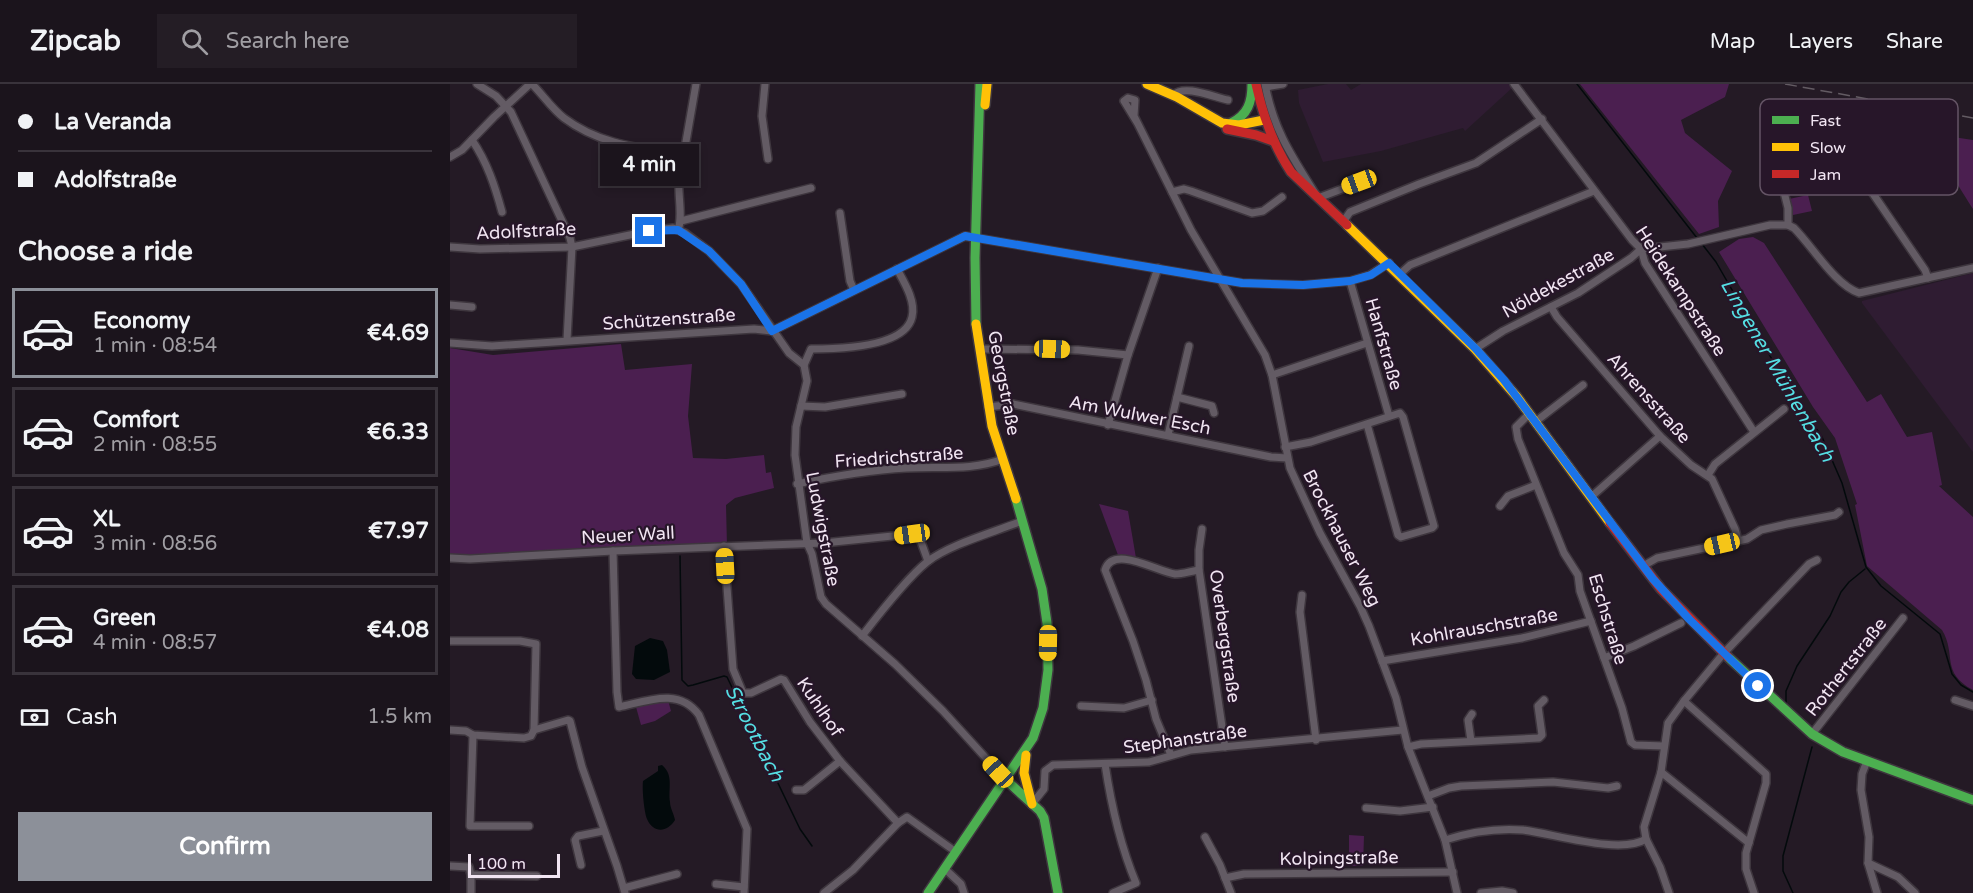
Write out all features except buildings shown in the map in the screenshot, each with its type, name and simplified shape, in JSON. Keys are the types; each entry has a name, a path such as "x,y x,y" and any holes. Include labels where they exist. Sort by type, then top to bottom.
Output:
{"main road":[{"name":"Georgstraße","path":"980,84 976,325 988,407 1039,579 1047,623 1048,670 1041,717 1029,747"},
{"path":"980,118 985,108 987,84"},
{"path":"1147,84 1173,95 1226,129 1273,141"},
{"path":"1223,125 1234,122 1246,112 1258,85"},
{"path":"1258,85 1264,120 1280,157 1291,172 1389,263 1504,380 1642,566 1689,619 1812,735 1843,752 1973,800"},
{"path":"1223,125 1244,125 1264,120"},
{"path":"928,893 1029,747"},
{"path":"1029,747 1023,762 1023,770 1032,804"},
{"path":"1005,779 1040,811 1046,825 1051,866 1058,893"}],"street":[{"path":"477,84 506,106 565,223 572,246 567,340"},
{"path":"450,157 456,155 531,84 563,117 601,139 615,144 683,155"},
{"path":"696,84 683,155 678,197 681,221 678,230 694,239 741,284 789,353 804,365 811,349 861,347 887,340 908,327 913,307 897,269"},
{"path":"765,84 762,116 768,159"},
{"path":"1283,84 1258,85 1283,142 1318,198 1371,178"},
{"name":"Heidekampstraße","path":"1514,84 1641,249 1645,263 1754,432"},
{"path":"1173,95 1177,91 1186,90 1228,100"},
{"name":"Brockhauser Weg","path":"1138,124 1124,101 1128,98 1135,100 1134,116 1138,124 1191,230 1255,335 1272,375 1287,458 1320,533 1360,606 1382,661 1396,698 1408,747 1445,840 1457,893"},
{"path":"1343,222 1350,212 1476,163 1542,119"},
{"path":"472,140 496,187 502,212"},
{"path":"681,221 811,189"},
{"path":"1172,192 1191,190 1252,213 1263,211 1282,197"},
{"path":"1400,274 1410,265 1594,190"},
{"path":"1785,195 1788,207 1788,225 1800,234 1850,290 1859,293 1868,292 1973,267"},
{"path":"1874,195 1925,270 1928,278"},
{"path":"840,213 850,281 854,290"},
{"name":"Nöldekestraße","path":"1476,349 1497,334 1578,293 1641,249 1691,243 1770,225 1788,225"},
{"name":"Adolfstraße","path":"450,247 480,249 572,246 649,231 678,230"},
{"name":"Schützenstraße","path":"450,344 492,346 754,329 772,331 965,236 1222,280 1275,285 1330,284 1350,281 1371,275 1389,263"},
{"path":"1108,424 1158,268"},
{"name":"Hanfstraße","path":"1350,281 1389,416"},
{"path":"450,305 472,307"},
{"name":"Ahrensstraße","path":"1551,307 1557,317 1660,436 1691,465 1708,475 1716,486 1738,540"},
{"path":"1272,375 1367,343"},
{"path":"1168,435 1189,346"},
{"path":"980,349 1078,350 1128,356"},
{"name":"Ludwigstraße","path":"804,365 807,381 795,440 797,484 807,543 812,554 821,597 943,711 1005,779"},
{"path":"1532,418 1583,384"},
{"path":"801,406 825,407 902,394"},
{"path":"1177,397 1212,406 1214,413"},
{"name":"Am Wulwer Esch","path":"988,407 1013,404 1271,457 1287,458"},
{"path":"1708,475 1715,464 1784,409"},
{"path":"1285,447 1311,442 1400,413 1434,526 1430,530 1401,537 1398,535 1367,424"},
{"name":"Eschstraße","path":"1532,418 1519,423 1516,432 1564,553 1578,575 1580,591 1632,745 1664,746"},
{"path":"1590,497 1660,436"},
{"name":"Friedrichstraße","path":"797,484 841,475 889,469 980,466 1002,459"},
{"path":"1500,506 1508,496 1536,485"},
{"path":"1642,566 1657,558 1752,537 1761,530 1835,515 1839,512"},
{"path":"862,636 928,561 970,540 1022,521"},
{"name":"Overbergstraße","path":"1202,529 1199,570 1225,747"},
{"name":"Neuer Wall","path":"450,558 470,560 807,543 916,535 920,539 928,561"},
{"name":"Kuhlhof","path":"724,546 732,669 743,693 751,693 781,679 784,680 810,722 840,761 898,823"},
{"path":"613,551 619,707 667,697 686,702 699,715 747,830 744,890 716,884"},
{"path":"1171,755 1156,719 1133,641 1105,574 1106,567 1113,561 1123,559 1174,574 1199,570"},
{"path":"1669,893 1660,867 1646,839 1644,827 1661,772 1668,723 1684,700 1724,653 1809,564 1817,560"},
{"path":"1302,595 1300,612 1316,740"},
{"name":"Rothertstraße","path":"1812,735 1903,618"},
{"name":"Kohlrauschstraße","path":"1382,661 1522,638 1591,621"},
{"path":"1604,658 1681,623"},
{"path":"450,641 520,641 536,644 534,730 531,736 524,738 473,735 466,730 450,730"},
{"path":"1081,706 1124,708 1152,700"},
{"path":"1408,747 1541,737 1538,706 1544,700"},
{"path":"1684,700 1766,774 1767,783 1749,843 1746,869 1754,893"},
{"path":"1955,700 1973,706"},
{"path":"1471,741 1468,720 1472,714"},
{"path":"534,730 570,721 582,767 624,890 677,874"},
{"name":"Stephanstraße","path":"1032,804 1042,793 1045,771 1053,765 1149,762 1191,750 1403,730"},
{"path":"473,735 470,826 529,826"},
{"name":"Kuhlhof","path":"796,790 804,790 840,761"},
{"path":"1867,761 1862,774 1861,790 1869,837 1868,863 1876,893"},
{"path":"1105,764 1122,846 1136,883 1113,893"},
{"path":"1661,772 1749,843"},
{"path":"1428,796 1449,788 1508,784 1553,782 1608,788 1617,786"},
{"path":"1366,807 1400,811 1433,807"},
{"path":"824,893 854,870 898,823 907,817 956,852"},
{"path":"1445,840 1472,832 1507,830 1620,846 1637,844 1646,839"},
{"path":"581,865 575,840 578,836 603,831"},
{"path":"1205,837 1231,893"},
{"path":"1868,863 1898,877 1915,893"},
{"path":"450,866 469,867 471,893"},
{"path":"945,869 961,884 964,893"},
{"name":"Kolpingstraße","path":"1225,878 1244,874 1453,872"},
{"path":"471,875 537,876"},
{"path":"1480,893 1513,893"}],"shaded area":[{"path":"1328,84 1346,84 1351,90 1361,84 1509,84 1512,88 1465,131 1463,128 1381,151 1323,162 1299,103 1298,90"},
{"path":"1580,84 1729,84 1725,97 1681,120 1685,133 1732,171 1718,201 1719,227 1699,234"},
{"path":"1958,138 1973,140 1973,209 1958,185"},
{"path":"1808,195 1812,211 1793,215 1789,199"},
{"path":"1753,237 1764,243 1867,402 1881,394 1907,437 1932,432 1942,485 1939,486 1973,517 1973,690 1956,677 1949,647 1942,630 1867,566 1855,505 1857,504 1835,438 1813,407 1719,252 1739,239"},
{"path":"1973,273 1973,452 1862,301"},
{"path":"621,344 625,370 692,364 688,416 693,458 726,459 764,455 766,473 771,472 774,488 735,498 726,505 727,546 450,555 450,348 493,355"},
{"path":"1099,504 1128,511 1136,558 1118,555"},
{"path":"650,638 663,641 667,650 670,672 654,680 636,679 632,674 635,646"},
{"path":"668,700 671,711 655,721 641,725 636,707"},
{"path":"662,765 669,777 670,804 675,820 668,827 660,830 653,827 647,819 643,781 658,771 658,766"},
{"path":"1349,835 1364,836 1363,866 1349,866"}],"waterway":[{"name":"Lingener Mühlenbach","path":"1577,84 1697,238"},
{"name":"Lingener Mühlenbach","path":"1702,244 1716,262 1792,394 1822,437 1842,483 1866,567 1881,586 1940,634 1952,674 1961,685 1973,692"},
{"name":"Strootbach","path":"680,556 682,680 688,686 727,677 800,829 812,846"},
{"path":"1786,704 1786,691 1797,666 1830,616 1841,592 1865,569"},
{"path":"1793,893 1783,871 1783,856 1812,747"}],"railway":[{"path":"1785,84 1868,99"},
{"path":"1958,115 1973,118"}],"traffic: fast":[{"path":"976,324 975,258 980,84"},
{"path":"1231,123 1237,120 1248,107 1252,84"},
{"path":"928,893 1033,738 1043,708 1048,670 1047,623 1042,589 1016,499"},
{"path":"1728,657 1812,734 1843,752 1973,800"},
{"path":"1005,779 1040,811 1044,818 1058,893"}],"traffic: slow":[{"path":"985,105 987,84"},
{"path":"1147,84 1177,97 1222,123 1239,125 1264,120"},
{"path":"1347,225 1475,349 1517,397 1610,523"},
{"path":"976,324 992,426 1016,499"},
{"path":"1026,755 1024,773 1032,804"}],"traffic: jam":[{"path":"1256,84 1269,130 1291,172 1347,225"},
{"path":"1227,129 1273,141"},
{"path":"1610,523 1661,589 1728,657"}],"route":[{"path":"649,231 673,228 685,233 709,251 741,284 772,331 965,236 1242,283 1330,284 1371,275 1389,263 1504,380 1653,579 1689,619 1758,686"}]}
